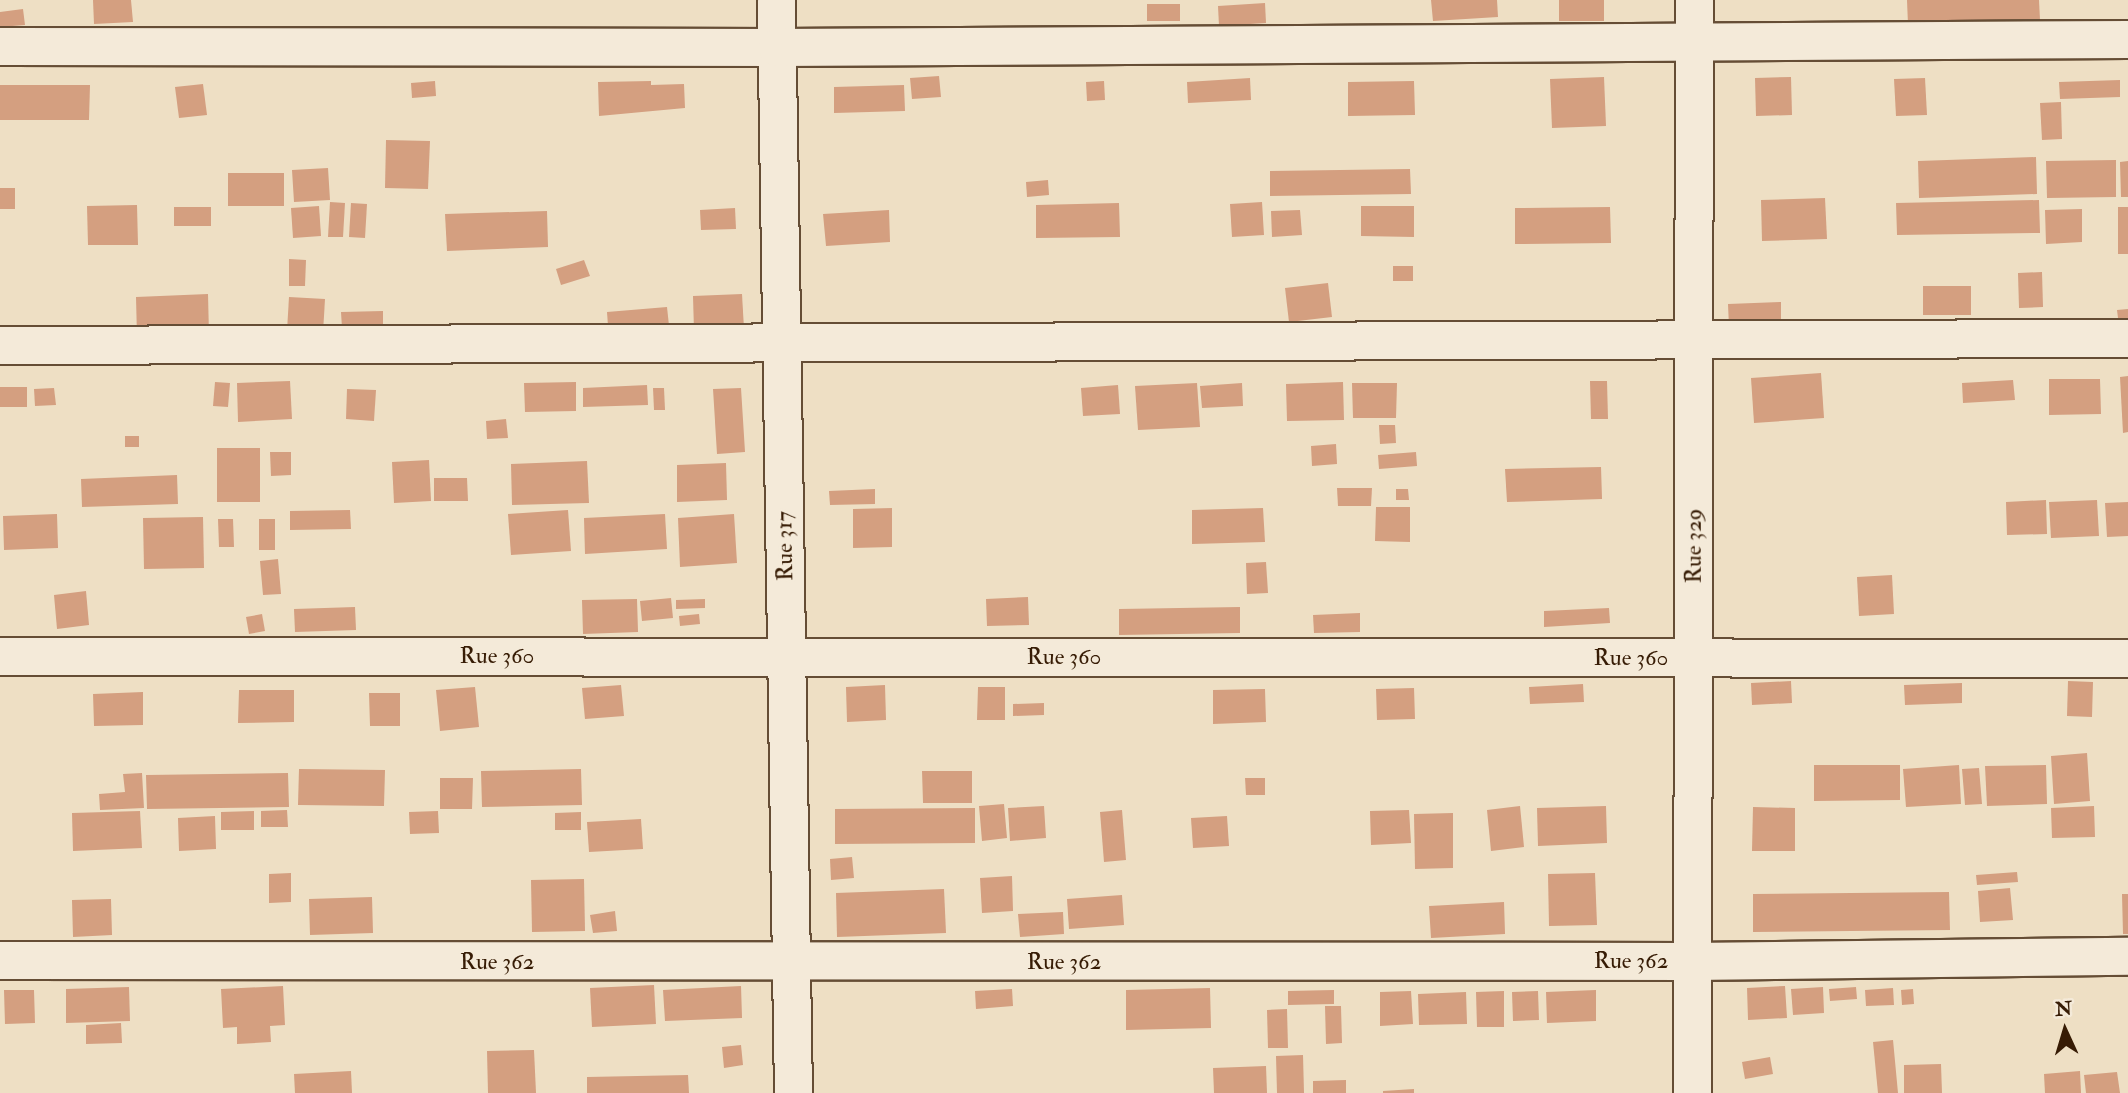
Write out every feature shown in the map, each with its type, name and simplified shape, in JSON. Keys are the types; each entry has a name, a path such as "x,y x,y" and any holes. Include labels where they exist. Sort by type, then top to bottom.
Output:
{"street":[{"name":"Rue 317","path":"776,0 793,1093"},
{"name":"Rue 329","path":"1692,1093 1695,0"},
{"path":"0,46 777,47 2128,39"},
{"path":"0,345 782,345 2128,338"},
{"name":"Rue 360","path":"0,656 2128,658"},
{"name":"Rue 362","path":"0,960 1692,961 2128,956"}],"building":[{"path":"93,0 131,0 133,22 94,24"},
{"path":"1431,0 1497,0 1498,17 1433,21"},
{"path":"1559,0 1604,0 1604,21 1559,21"},
{"path":"1907,0 2039,0 2040,20 1908,25"},
{"path":"1265,3 1266,23 1219,26 1218,6"},
{"path":"1147,4 1180,4 1180,21 1147,21"},
{"path":"23,9 25,25 0,27 0,12"},
{"path":"939,76 941,97 912,99 910,78"},
{"path":"1604,77 1606,126 1552,128 1550,79"},
{"path":"1791,77 1792,115 1756,116 1755,78"},
{"path":"1250,78 1251,100 1188,103 1187,82"},
{"path":"1925,78 1927,115 1896,116 1894,79"},
{"path":"2120,80 2120,97 2060,99 2059,82"},
{"path":"435,81 436,96 412,98 411,83"},
{"path":"651,81 651,85 684,84 685,108 599,116 598,82"},
{"path":"1104,81 1105,100 1087,101 1086,82"},
{"path":"1414,81 1415,115 1348,116 1348,82"},
{"path":"203,84 207,115 179,118 175,87"},
{"path":"0,85 90,85 89,120 0,120"},
{"path":"904,85 905,111 834,113 834,87"},
{"path":"2061,102 2062,139 2042,140 2040,103"},
{"path":"386,140 430,141 428,189 385,188"},
{"path":"2036,157 2037,194 1919,198 1918,161"},
{"path":"2116,160 2116,197 2047,198 2046,161"},
{"path":"2128,161 2128,197 2121,197 2120,162"},
{"path":"328,168 330,200 294,202 292,170"},
{"path":"1410,169 1411,194 1270,196 1270,171"},
{"path":"228,173 284,173 284,206 228,206"},
{"path":"1048,180 1049,195 1027,197 1026,182"},
{"path":"0,188 15,188 15,209 0,209"},
{"path":"1825,198 1827,239 1762,241 1761,200"},
{"path":"2039,200 2040,233 1897,235 1896,203"},
{"path":"330,202 345,203 343,237 328,237"},
{"path":"1262,202 1264,235 1232,237 1230,204"},
{"path":"351,203 367,204 365,238 349,237"},
{"path":"1119,203 1120,237 1036,238 1036,205"},
{"path":"137,205 138,245 88,245 87,206"},
{"path":"319,206 321,236 293,238 291,208"},
{"path":"1361,206 1414,206 1414,237 1361,236"},
{"path":"174,207 211,207 211,226 174,226"},
{"path":"1610,207 1611,243 1515,244 1515,208"},
{"path":"2118,207 2128,207 2128,254 2118,254"},
{"path":"735,208 736,229 701,230 700,210"},
{"path":"2082,209 2082,242 2046,244 2045,210"},
{"path":"889,210 890,242 826,246 823,214"},
{"path":"1300,210 1302,235 1272,237 1271,211"},
{"path":"547,211 548,247 447,251 445,214"},
{"path":"289,259 306,260 305,286 289,286"},
{"path":"584,260 590,276 561,285 556,269"},
{"path":"1393,266 1413,266 1413,281 1393,281"},
{"path":"2042,272 2043,307 2019,308 2018,273"},
{"path":"1328,283 1332,317 1289,322 1285,288"},
{"path":"1923,286 1971,286 1971,315 1923,315"},
{"path":"208,294 209,335 137,337 136,297"},
{"path":"742,294 744,329 694,331 693,296"},
{"path":"289,297 325,299 323,333 287,331"},
{"path":"1781,302 1781,326 1729,327 1728,304"},
{"path":"667,307 670,335 609,340 607,312"},
{"path":"2128,309 2128,325 2119,326 2117,310"},
{"path":"383,311 383,328 342,328 341,312"},
{"path":"1821,373 1824,418 1754,423 1751,378"},
{"path":"2128,376 2128,432 2123,433 2120,377"},
{"path":"2049,379 2100,379 2101,414 2049,415"},
{"path":"2013,380 2015,400 1963,403 1962,383"},
{"path":"290,381 292,419 238,422 237,383"},
{"path":"1590,381 1607,381 1608,419 1591,419"},
{"path":"215,382 230,383 228,407 213,406"},
{"path":"576,382 576,411 525,412 524,383"},
{"path":"1343,382 1344,420 1287,421 1286,384"},
{"path":"1197,383 1200,427 1138,430 1135,386"},
{"path":"1242,383 1243,406 1202,408 1200,386"},
{"path":"1352,383 1397,383 1396,418 1353,418"},
{"path":"647,385 648,405 583,407 583,388"},
{"path":"1118,385 1120,414 1083,416 1081,388"},
{"path":"0,387 27,387 27,407 0,407"},
{"path":"54,388 56,405 35,406 34,389"},
{"path":"653,388 664,388 665,410 654,410"},
{"path":"741,388 745,452 717,454 713,389"},
{"path":"347,389 376,390 374,421 346,419"},
{"path":"506,419 508,438 487,439 486,421"},
{"path":"1379,425 1395,425 1396,443 1380,444"},
{"path":"125,436 139,436 139,447 125,447"},
{"path":"1336,444 1337,464 1312,466 1311,446"},
{"path":"217,448 260,448 260,502 217,502"},
{"path":"270,452 291,452 291,475 271,476"},
{"path":"1416,452 1417,466 1379,469 1378,455"},
{"path":"429,460 431,501 394,503 392,462"},
{"path":"587,461 589,503 512,505 511,464"},
{"path":"726,463 727,500 677,502 677,465"},
{"path":"1601,467 1602,499 1507,502 1505,469"},
{"path":"177,475 178,504 82,507 81,479"},
{"path":"434,478 467,478 468,501 434,501"},
{"path":"1337,488 1372,488 1371,506 1338,506"},
{"path":"875,489 875,504 830,505 829,491"},
{"path":"1396,489 1408,489 1409,500 1396,500"},
{"path":"2046,500 2047,534 2007,535 2006,502"},
{"path":"2097,500 2099,536 2051,538 2049,502"},
{"path":"2128,502 2128,536 2107,537 2105,503"},
{"path":"1376,507 1410,507 1410,542 1375,541"},
{"path":"892,508 892,547 853,548 853,509"},
{"path":"1263,508 1265,542 1192,544 1192,510"},
{"path":"350,510 351,529 290,530 290,511"},
{"path":"568,510 571,551 511,555 508,514"},
{"path":"57,514 58,548 4,550 3,516"},
{"path":"665,514 667,549 585,554 584,518"},
{"path":"734,514 737,563 680,567 678,518"},
{"path":"203,517 204,568 144,569 143,518"},
{"path":"218,519 233,519 234,547 219,547"},
{"path":"259,519 275,519 275,550 259,550"},
{"path":"278,559 281,594 263,595 260,561"},
{"path":"1266,562 1268,593 1247,594 1246,563"},
{"path":"1892,575 1894,614 1859,616 1857,577"},
{"path":"86,591 89,625 57,629 54,595"},
{"path":"1028,597 1029,625 987,626 986,599"},
{"path":"671,598 673,618 642,621 640,601"},
{"path":"637,599 638,632 583,634 582,600"},
{"path":"705,599 705,608 676,609 676,600"},
{"path":"355,607 356,630 295,632 294,609"},
{"path":"1240,607 1240,633 1119,635 1119,609"},
{"path":"1609,608 1610,623 1544,627 1544,611"},
{"path":"1360,613 1360,632 1314,633 1313,615"},
{"path":"262,614 265,631 249,634 246,617"},
{"path":"699,614 700,624 680,626 679,616"},
{"path":"1791,681 1792,703 1752,705 1751,683"},
{"path":"2068,681 2093,682 2092,717 2067,716"},
{"path":"1962,683 1962,703 1905,705 1904,685"},
{"path":"1583,684 1584,702 1530,704 1529,687"},
{"path":"621,685 624,716 585,719 582,688"},
{"path":"885,685 886,720 847,722 846,687"},
{"path":"475,687 479,727 440,731 436,690"},
{"path":"978,687 1005,687 1005,720 977,720"},
{"path":"1414,688 1415,719 1377,720 1376,689"},
{"path":"1265,689 1266,722 1213,724 1213,690"},
{"path":"239,690 294,690 294,722 238,723"},
{"path":"143,692 143,725 94,726 93,694"},
{"path":"369,693 400,693 400,726 370,726"},
{"path":"1044,703 1044,715 1013,716 1013,704"},
{"path":"2087,753 2090,801 2054,804 2051,756"},
{"path":"1814,765 1900,765 1900,800 1814,801"},
{"path":"1959,765 1961,804 1906,807 1903,769"},
{"path":"2046,765 2047,804 1987,806 1985,766"},
{"path":"1979,768 1982,804 1965,805 1962,769"},
{"path":"299,769 385,770 384,806 298,805"},
{"path":"581,769 582,805 482,807 481,771"},
{"path":"922,771 972,771 972,803 923,803"},
{"path":"142,773 144,808 100,810 99,794 125,792 123,774"},
{"path":"288,773 289,807 147,809 146,775"},
{"path":"440,778 473,778 472,809 440,809"},
{"path":"1245,778 1265,778 1265,795 1246,795"},
{"path":"1004,804 1007,838 982,841 979,806"},
{"path":"1044,806 1046,838 1010,841 1008,808"},
{"path":"1520,806 1524,847 1491,851 1487,810"},
{"path":"1606,806 1607,843 1538,846 1537,808"},
{"path":"2094,806 2095,837 2052,838 2051,808"},
{"path":"1753,807 1795,808 1795,851 1752,851"},
{"path":"975,808 975,843 835,844 835,809"},
{"path":"287,810 288,827 261,827 261,811"},
{"path":"1122,810 1126,860 1104,862 1100,812"},
{"path":"1409,810 1411,843 1371,845 1370,811"},
{"path":"140,811 142,848 73,851 72,813"},
{"path":"254,811 254,830 221,830 221,812"},
{"path":"438,811 439,833 410,834 409,812"},
{"path":"581,812 581,830 555,830 555,813"},
{"path":"1453,813 1453,868 1415,869 1414,814"},
{"path":"215,816 216,849 179,851 178,818"},
{"path":"1227,816 1229,846 1193,848 1191,818"},
{"path":"641,819 643,849 589,852 587,822"},
{"path":"852,857 854,878 831,880 830,859"},
{"path":"2017,872 2018,882 1977,885 1976,875"},
{"path":"291,873 291,902 269,903 269,874"},
{"path":"1595,873 1597,925 1549,926 1548,874"},
{"path":"1012,876 1013,911 982,913 980,878"},
{"path":"584,879 585,931 532,932 531,880"},
{"path":"2010,888 2013,920 1980,922 1978,891"},
{"path":"944,889 946,933 837,937 836,893"},
{"path":"1949,892 1950,930 1753,932 1753,894"},
{"path":"2122,894 2128,894 2128,934 2123,934"},
{"path":"1122,895 1124,925 1069,929 1067,899"},
{"path":"372,897 373,933 310,935 309,899"},
{"path":"111,899 112,935 73,937 72,900"},
{"path":"1504,902 1505,934 1431,938 1429,906"},
{"path":"615,911 617,931 593,933 590,915"},
{"path":"1063,912 1064,934 1020,937 1018,914"},
{"path":"654,985 656,1024 592,1027 590,988"},
{"path":"283,986 285,1025 270,1026 271,1042 237,1044 237,1027 223,1028 221,989"},
{"path":"741,986 742,1018 665,1021 663,990"},
{"path":"1785,986 1787,1018 1748,1020 1747,988"},
{"path":"129,987 130,1021 66,1023 66,989"},
{"path":"1823,987 1824,1013 1793,1015 1791,989"},
{"path":"1856,987 1857,999 1830,1001 1829,989"},
{"path":"1210,988 1211,1028 1126,1030 1126,990"},
{"path":"1893,988 1894,1005 1866,1006 1865,990"},
{"path":"1012,989 1013,1006 976,1009 975,991"},
{"path":"1913,989 1914,1004 1902,1005 1901,990"},
{"path":"4,990 34,990 35,1023 5,1024"},
{"path":"1334,990 1334,1004 1288,1005 1288,991"},
{"path":"1596,990 1596,1021 1547,1023 1546,992"},
{"path":"1411,991 1413,1024 1380,1026 1380,992"},
{"path":"1504,991 1504,1027 1477,1027 1476,992"},
{"path":"1538,991 1539,1020 1513,1021 1512,992"},
{"path":"1466,992 1467,1024 1419,1025 1418,994"},
{"path":"1325,1006 1341,1006 1342,1043 1326,1044"},
{"path":"1287,1009 1288,1048 1268,1048 1267,1010"},
{"path":"121,1023 122,1043 86,1044 86,1025"},
{"path":"1893,1040 1898,1093 1878,1093 1873,1042"},
{"path":"741,1045 743,1065 724,1068 722,1047"},
{"path":"534,1050 536,1093 488,1093 487,1051"},
{"path":"1303,1055 1304,1093 1277,1093 1276,1056"},
{"path":"1770,1057 1773,1074 1745,1079 1742,1062"},
{"path":"1941,1064 1942,1093 1904,1093 1904,1065"},
{"path":"1266,1066 1267,1093 1214,1093 1213,1068"},
{"path":"351,1071 352,1093 295,1093 294,1074"},
{"path":"2080,1071 2081,1093 2045,1093 2044,1074"},
{"path":"2117,1072 2120,1093 2086,1093 2084,1075"},
{"path":"688,1075 689,1093 587,1093 587,1077"},
{"path":"1346,1080 1346,1093 1313,1093 1313,1081"},
{"path":"1414,1089 1414,1093 1383,1093 1383,1091"}]}
